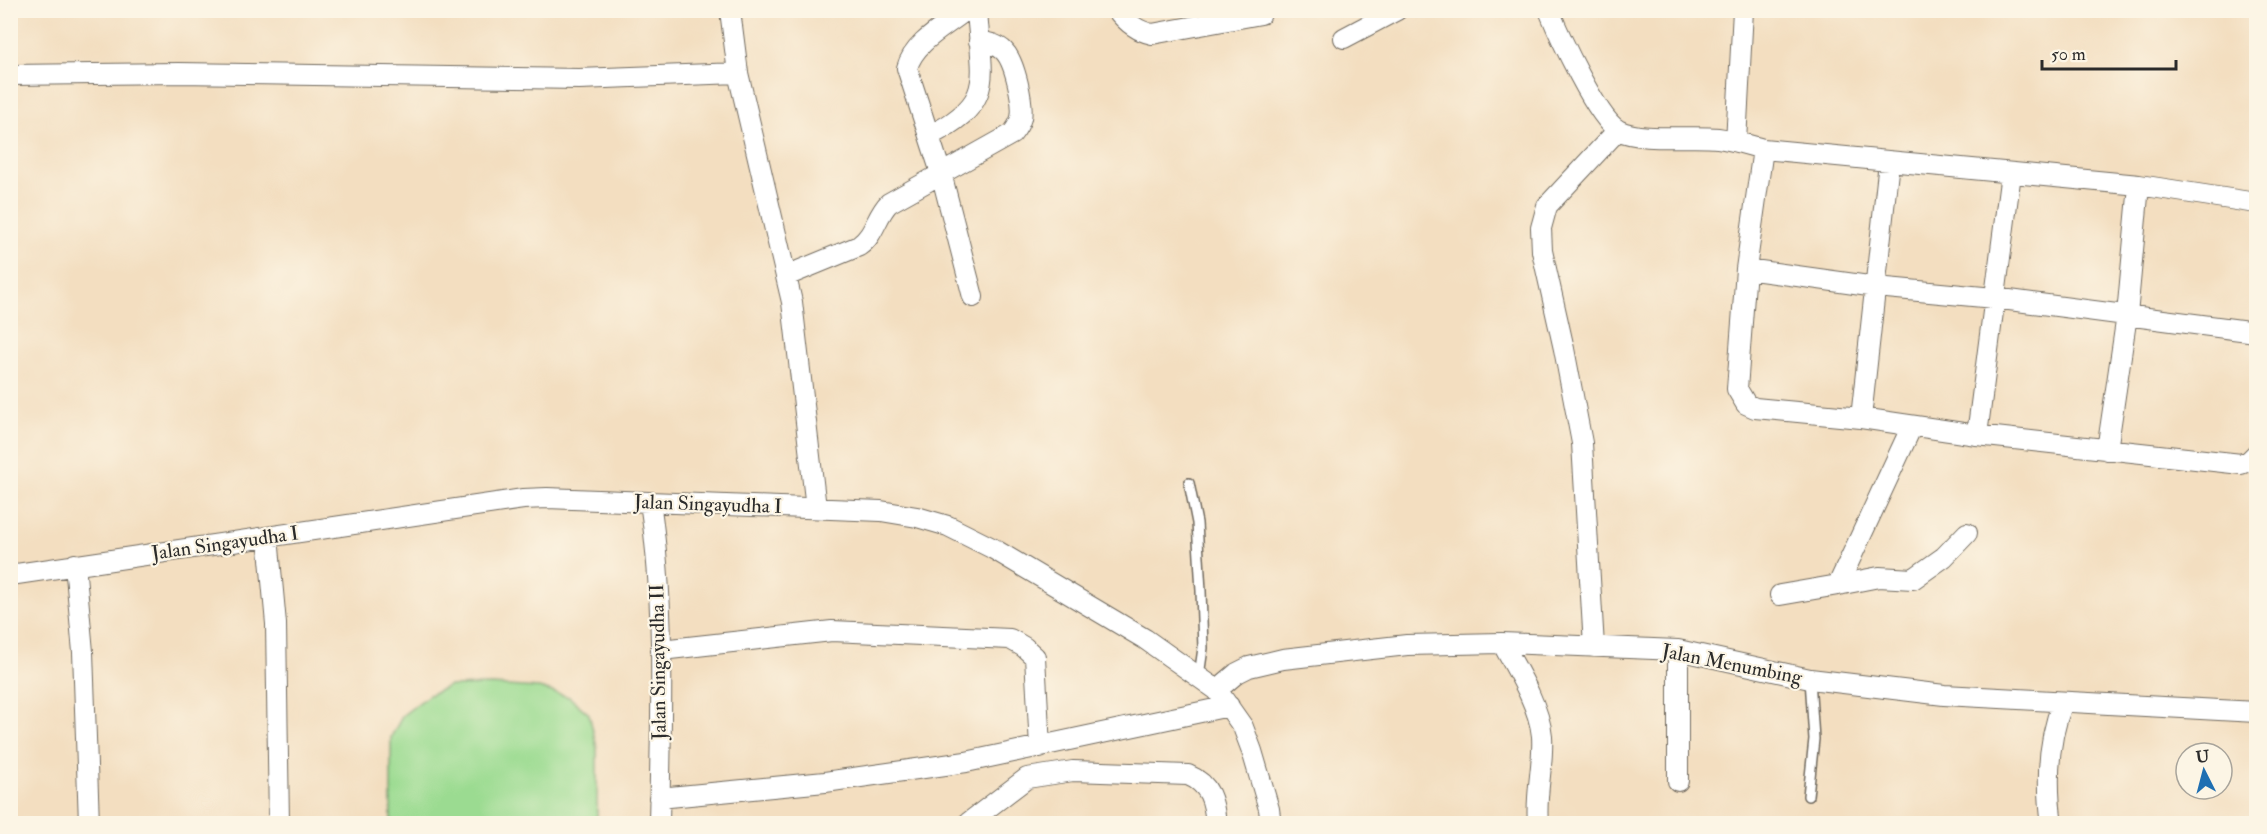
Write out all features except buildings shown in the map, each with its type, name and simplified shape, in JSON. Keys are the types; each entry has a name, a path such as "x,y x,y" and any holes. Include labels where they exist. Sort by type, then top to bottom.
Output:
{"street":[{"path":"730,10 738,73 792,302 816,508"},
{"path":"966,10 920,45 910,56 907,68 941,173 973,297"},
{"path":"929,136 950,125 970,110 980,91 982,70 977,10"},
{"path":"1117,10 1133,27 1152,34 1261,14"},
{"path":"1344,38 1397,10"},
{"path":"1549,10 1589,93 1617,130 1636,135 1719,138 1763,149 2139,185 2256,202"},
{"path":"1736,142 1743,10"},
{"path":"786,276 859,246 868,240 879,213 889,204 1012,134 1022,116 1019,87 1006,53 996,45 979,41"},
{"path":"10,75 179,73 579,79 738,73"},
{"path":"1594,647 1582,443 1542,251 1541,228 1547,206 1617,130"},
{"path":"1763,149 1746,269 1737,389 1746,404 1755,408 1861,418 1977,435 2241,464 2249,461 2256,454"},
{"path":"1861,418 1889,162"},
{"path":"1977,435 2011,173"},
{"path":"2107,450 2127,315 2139,185"},
{"path":"1746,269 1876,287 1994,298 2256,332"},
{"path":"1838,585 1912,426"},
{"name":"Jalan Singayudha I","path":"10,575 523,499 816,508 881,511 917,517 948,526 992,548 1145,639 1199,676 1223,698 1243,727 1269,809 1271,824"},
{"name":"Jalan Singayudha II","path":"650,502 655,538 661,650 659,824"},
{"path":"1780,595 1879,578 1913,579 1944,557 1967,533"},
{"path":"268,537 276,624 279,824"},
{"path":"75,564 83,652 89,823"},
{"path":"661,650 832,631 1010,639 1035,657 1040,747"},
{"path":"1502,643 1533,704 1542,736 1536,803 1538,824"},
{"name":"Jalan Menumbing","path":"1223,698 1237,673 1249,667 1283,659 1407,645 1502,643 1678,650 1810,679 1944,695 2256,712"},
{"path":"1678,650 1678,781"},
{"path":"659,798 825,782 966,762 1040,747 1223,698"},
{"path":"2052,824 2048,769 2054,726 2063,702"},
{"path":"968,823 1026,778 1073,771 1188,774 1199,779 1207,788 1211,796 1216,824"}],"lane":[{"path":"1189,483 1197,523 1201,591 1203,648 1199,676"},
{"path":"1808,796 1814,739 1810,679"}],"green space":[{"path":"492,685 539,688 569,697 589,714 597,748 597,823 391,823 391,737 403,715 429,695 449,686"}]}
